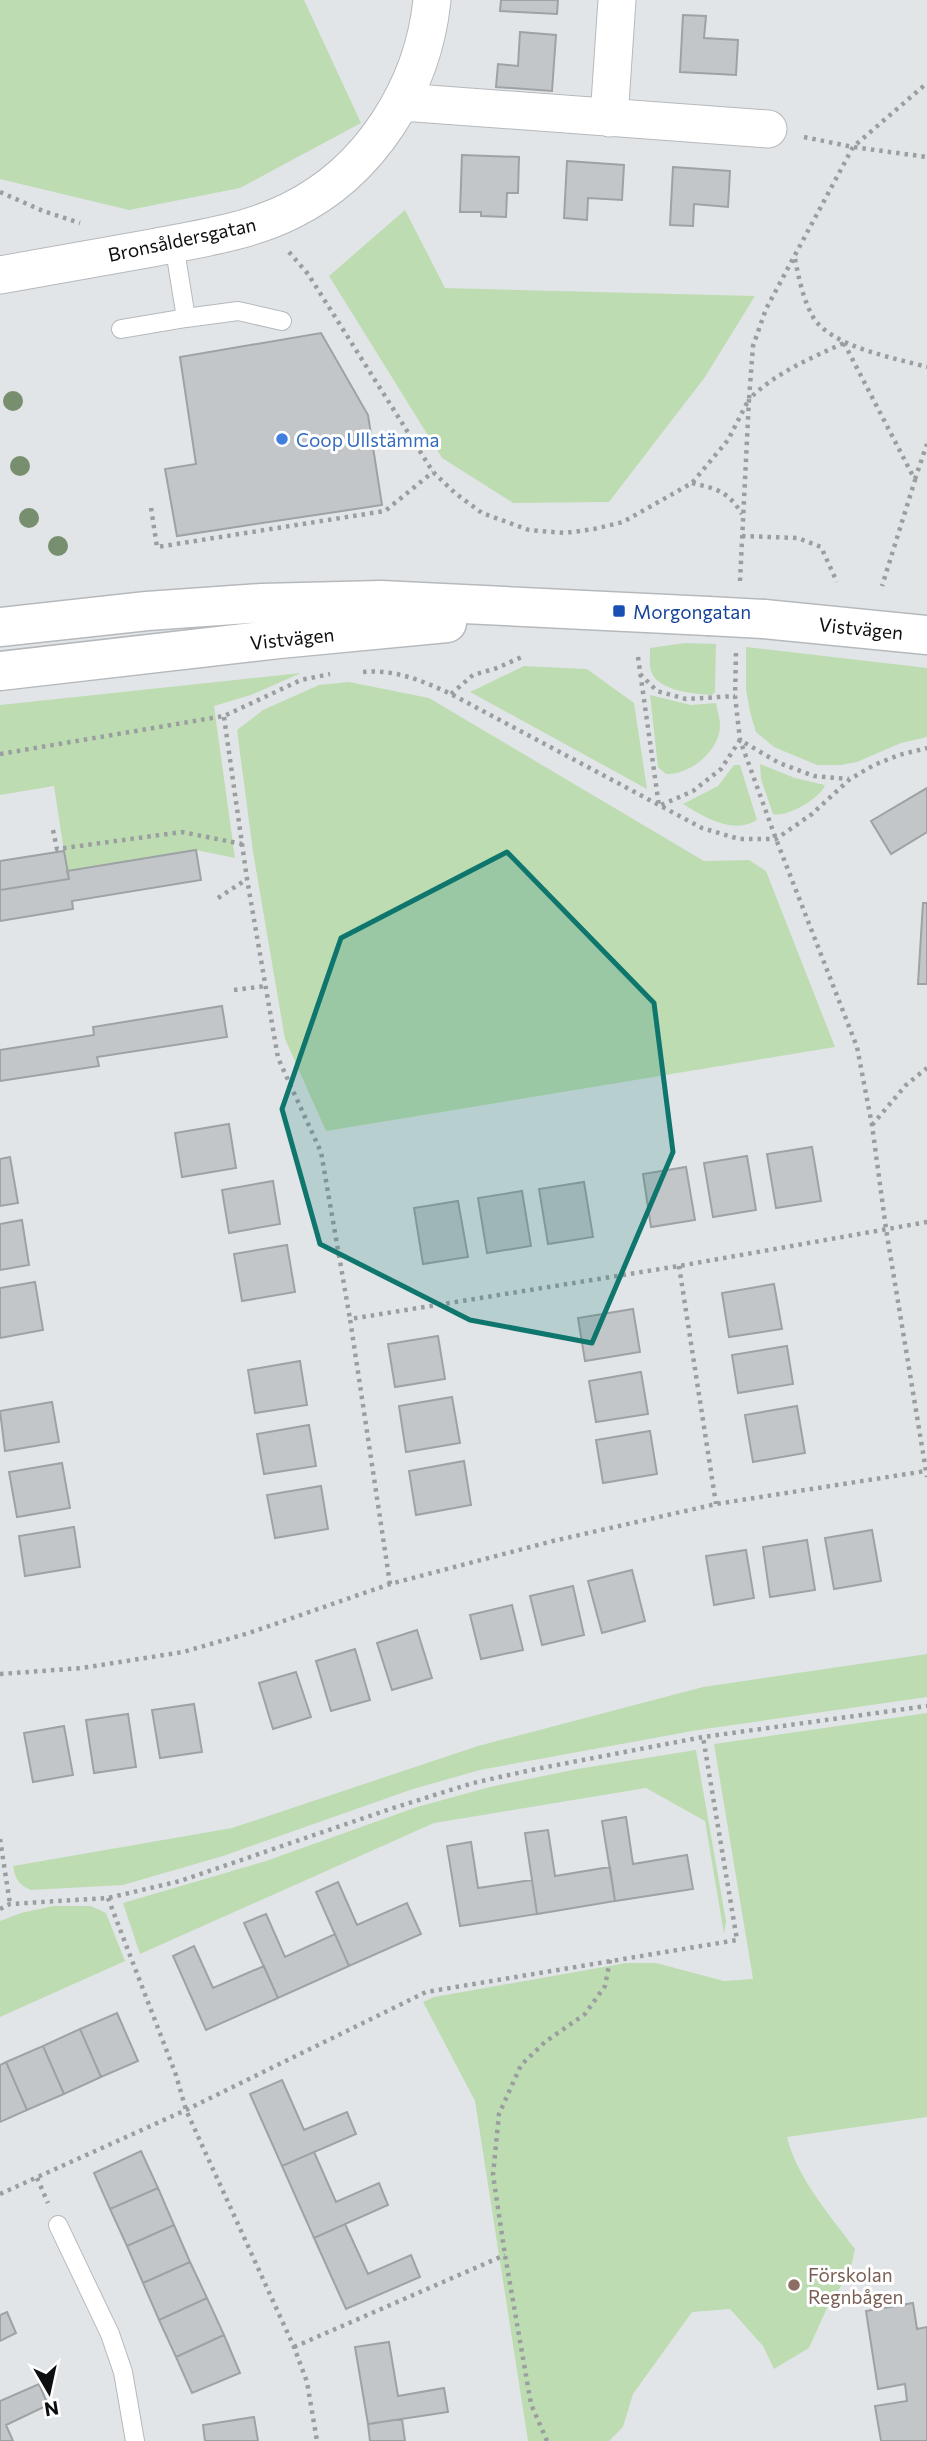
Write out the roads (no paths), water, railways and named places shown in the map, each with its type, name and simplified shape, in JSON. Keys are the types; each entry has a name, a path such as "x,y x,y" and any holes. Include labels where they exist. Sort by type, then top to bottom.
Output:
{"main road":[{"name":"Vistvägen","path":"0,627 147,611 262,603 381,600 764,619 927,635"},
{"name":"Vistvägen","path":"0,671 279,639 585,610"}],"street":[{"name":"Bronsåldersgatan","path":"0,275 220,234 269,220 320,194 346,174 379,137 402,102 429,29 432,0"},
{"path":"610,118 617,0"},
{"path":"402,102 768,129"}],"lane":[{"path":"174,244 186,318"},
{"path":"121,329 237,311 282,321"},
{"path":"58,2225 110,2333 123,2372 135,2441"}],"place":[{"name":"Coop Ullstämma","path":"282,439"},
{"name":"Morgongatan","path":"619,611"},
{"name":"Förskolan Regnbågen","path":"794,2285"}]}
